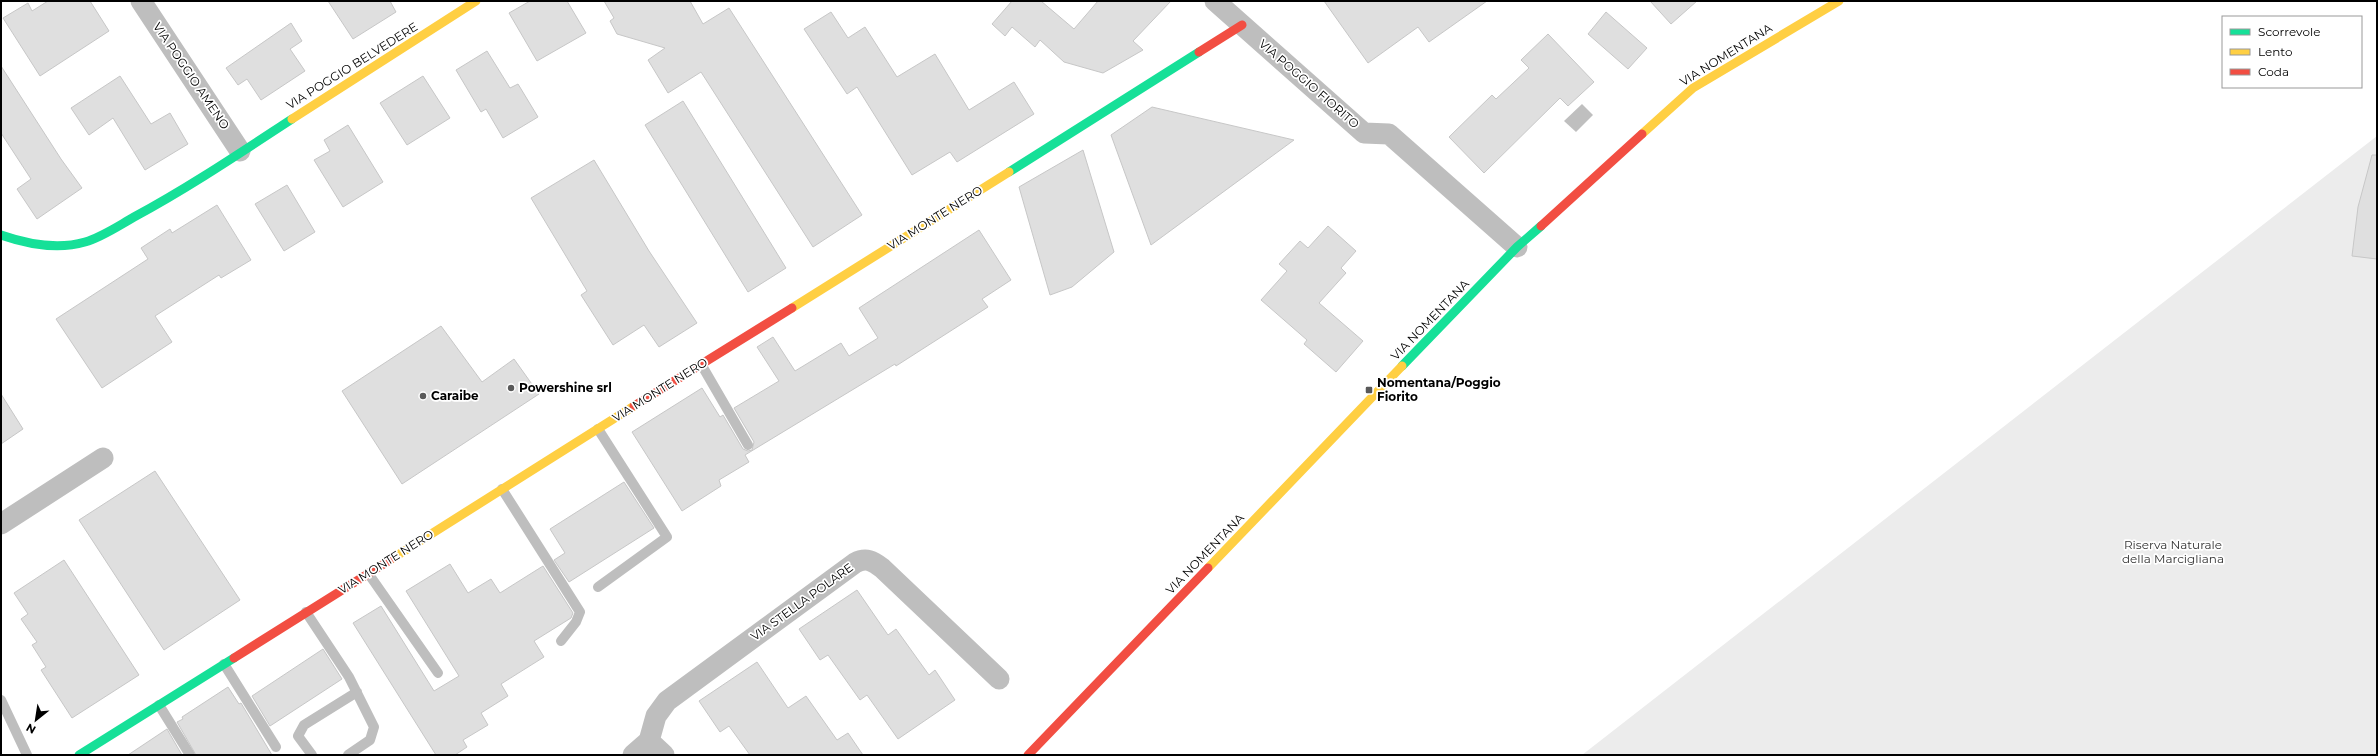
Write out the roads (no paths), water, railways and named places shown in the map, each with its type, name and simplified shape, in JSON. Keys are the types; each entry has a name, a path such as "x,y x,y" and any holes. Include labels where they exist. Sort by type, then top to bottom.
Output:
{"street":[{"name":"VIA POGGIO AMENO","path":"141,1 240,151"},
{"name":"VIA POGGIO BELVEDERE","path":"1,235 48,245 84,242 166,200 240,151 476,1"},
{"name":"VIA POGGIO FIORITO","path":"1215,1 1364,132 1389,134 1517,247"},
{"name":"VIA NOMENTANA","path":"1028,755 1517,247 1693,88 1838,1"},
{"name":"VIA MONTE NERO","path":"78,755 1242,25"},
{"path":"1,524 103,458"},
{"name":"VIA STELLA POLARE","path":"633,755 656,748 656,716 667,701 855,563 863,560 872,561 882,568 999,680"}],"lane":[{"path":"700,364 748,445"},
{"path":"598,429 667,537 598,587"},
{"path":"502,489 580,612 576,622 561,641"},
{"path":"368,573 438,673"},
{"path":"306,612 349,677 374,726 370,740 348,755"},
{"path":"224,664 276,746"},
{"path":"312,755 298,736 304,725 357,692"},
{"path":"1,700 27,755"},
{"path":"159,705 190,755"}],"place":[{"name":"Powershine srl","path":"511,388"},
{"name":"Nomentana/Poggio Fiorito","path":"1369,390"},
{"name":"Caraibe","path":"423,396"}],"park label":[{"name":"Riserva Naturale della Marcigliana","path":"2173,552"}]}
